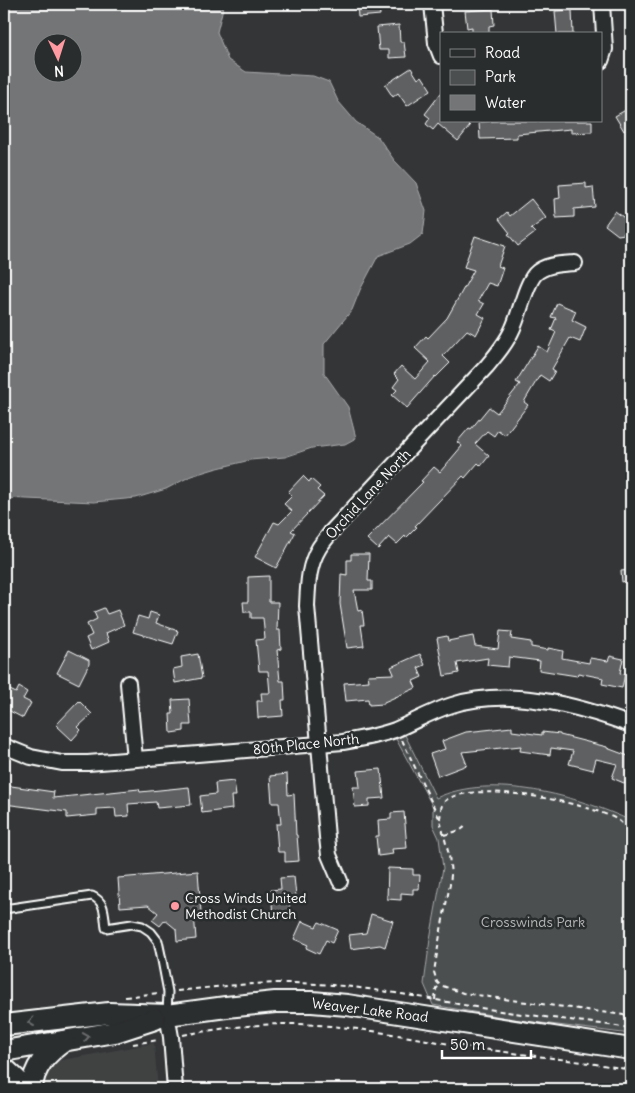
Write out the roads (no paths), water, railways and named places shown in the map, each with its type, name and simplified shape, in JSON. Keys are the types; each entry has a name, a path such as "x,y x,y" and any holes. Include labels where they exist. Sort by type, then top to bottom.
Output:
{"main road":[{"name":"Weaver Lake Road","path":"4,1025 110,1013 167,1015 256,1004 331,1003 631,1049"},
{"name":"Weaver Lake Road","path":"4,1051 115,1032 167,1015"},
{"path":"32,1089 32,1081 38,1067 48,1053 64,1041"},
{"path":"4,1068 16,1079 22,1089"}],"street":[{"path":"432,4 436,43 440,53"},
{"path":"602,4 605,49 602,58"},
{"name":"Orchid Lane North","path":"340,881 329,855 307,606 308,580 311,565 319,548 331,532 487,366 502,347 513,329 535,274 547,266 575,263"},
{"path":"128,683 135,759"},
{"name":"80th Place North","path":"4,746 31,757 62,763 88,763 343,742 374,737 451,705 478,699 506,698 538,700 577,708 608,716 631,725"},
{"path":"167,1015 176,1089"}],"lane":[{"path":"4,909 92,896 99,898 102,903 106,928 132,924 142,926 151,932 158,941 168,992 167,1015"}],"water":[{"path":"4,4 224,4 217,32 228,60 246,72 313,76 329,82 338,101 356,122 378,137 394,160 416,183 426,211 423,234 410,244 378,256 352,310 324,344 324,373 348,407 356,438 345,444 312,448 285,457 250,460 214,469 191,476 166,489 136,498 94,502 4,498"}],"place":[{"name":"Cross Winds United Methodist Church","path":"175,906"}],"park label":[{"name":"Crosswinds Park","path":"533,922"}]}
